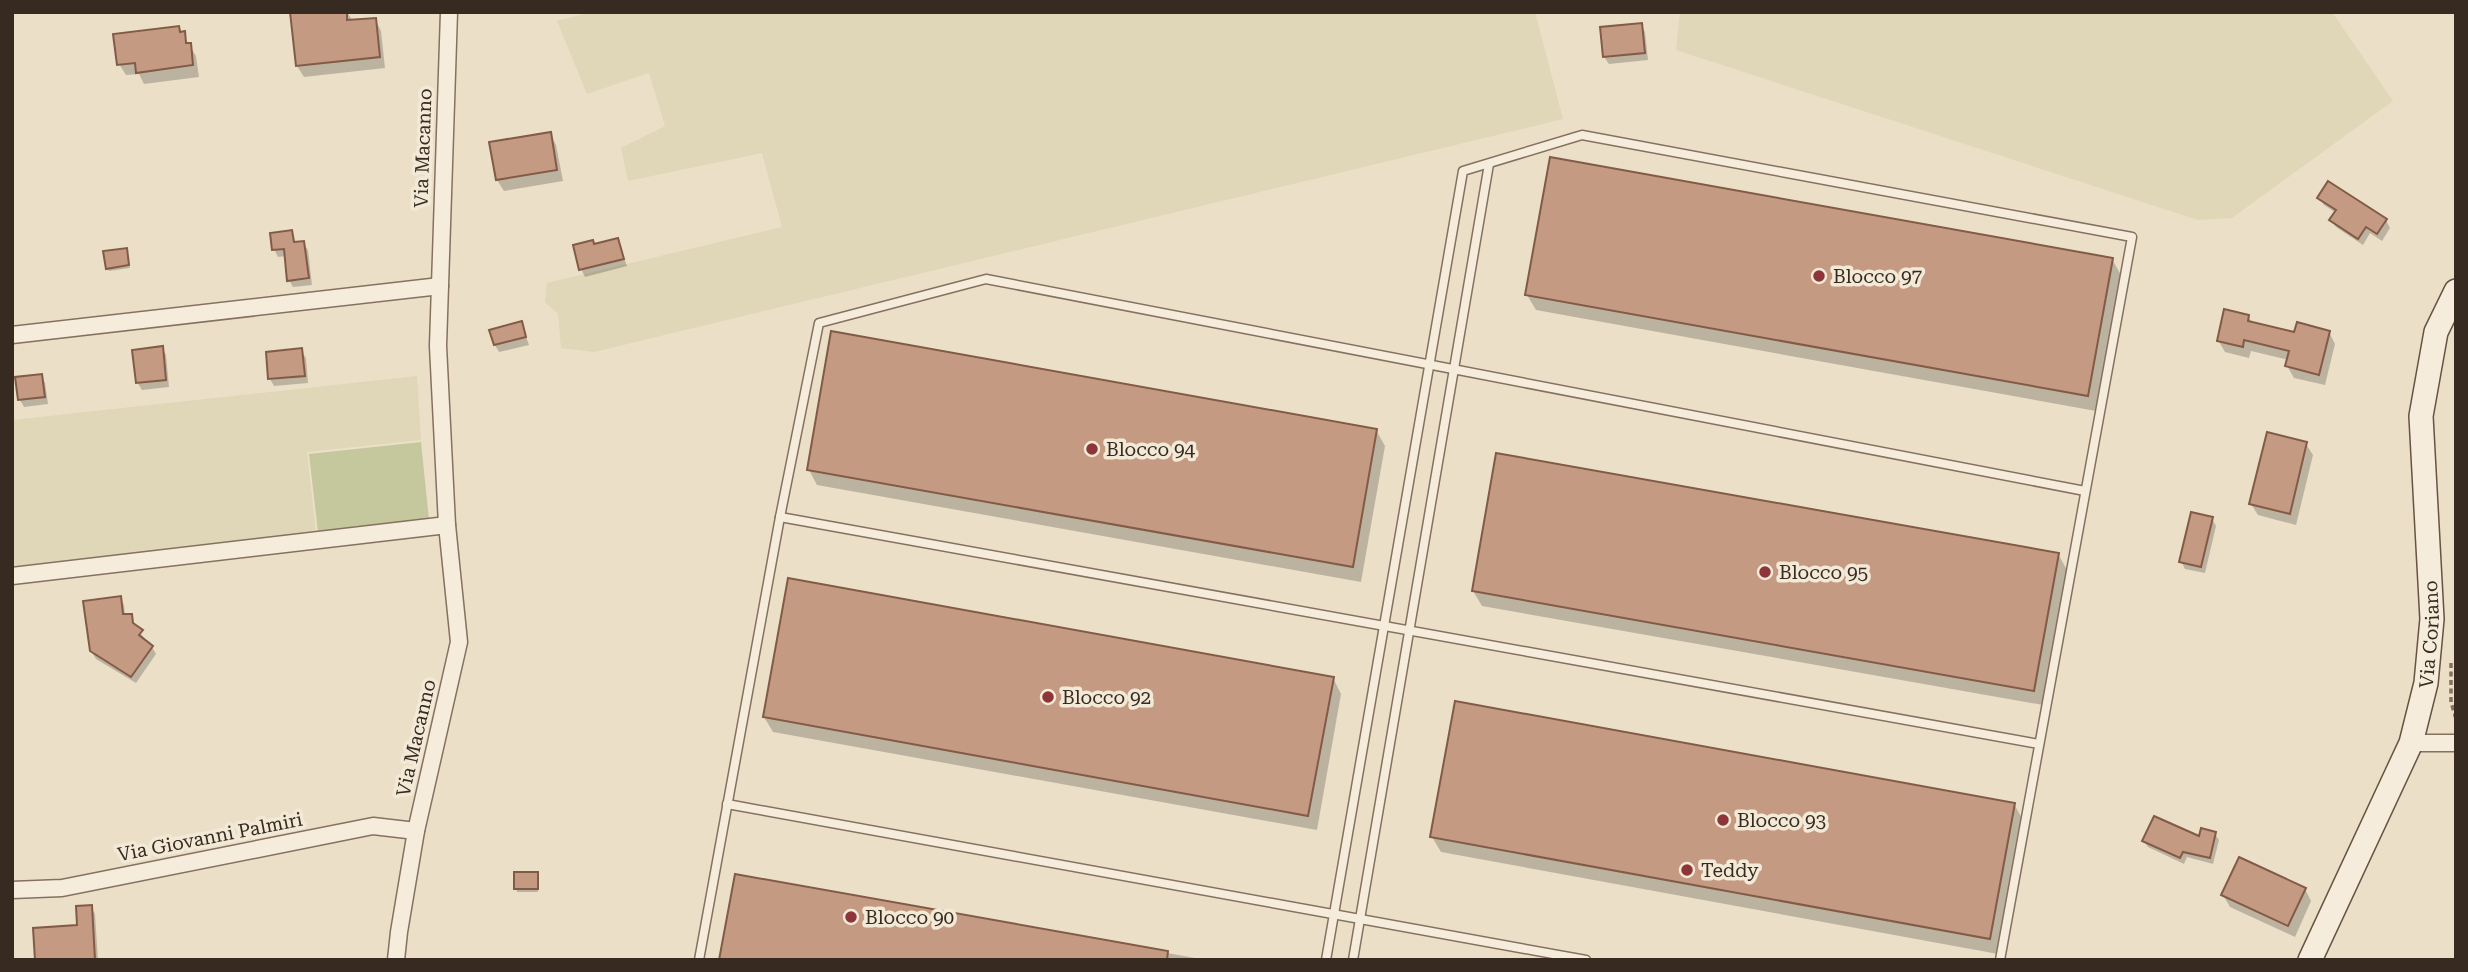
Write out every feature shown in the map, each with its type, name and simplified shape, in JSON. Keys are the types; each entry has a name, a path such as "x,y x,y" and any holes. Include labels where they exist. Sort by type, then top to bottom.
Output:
{"main road":[{"name":"Via Coriano","path":"2309,960 2411,743 2426,684 2432,619 2421,416 2436,332 2456,291"}],"street":[{"name":"Via Macanno","path":"396,960 416,831 459,642 447,525 438,346 449,12"},
{"path":"12,335 440,286"},
{"path":"12,576 447,525"},
{"path":"2411,743 2456,743"},
{"name":"Via Giovanni Palmiri","path":"12,890 62,888 373,826 416,831"}],"lane":[{"path":"1325,960 1463,171 1582,135 2132,237 2000,960"},
{"path":"1353,960 1489,164"},
{"path":"699,960 818,323 986,279 2085,491"},
{"path":"780,517 2039,744"},
{"path":"727,804 1586,960"}],"shaded area":[{"path":"592,12 1535,12 1563,119 594,352 561,348 558,314 545,302 547,283 782,227 762,153 628,181 621,148 665,126 649,73 587,94 557,21"},
{"path":"1680,12 2332,12 2393,101 2232,218 2198,220 1676,50"},
{"path":"417,376 421,440 307,452 316,532 12,568 12,420"}],"green space":[{"path":"421,442 429,520 318,532 309,454"}],"building":[{"path":"290,12 347,12 347,20 376,18 380,57 296,66"},
{"path":"1642,23 1645,53 1603,57 1600,27"},
{"path":"179,26 180,32 185,31 186,43 191,43 193,65 136,73 135,63 117,65 113,34"},
{"path":"551,132 557,170 496,180 489,142"},
{"name":"Blocco 97","path":"1550,157 2113,258 2088,396 1525,295"},
{"path":"2328,181 2387,219 2377,234 2366,227 2358,239 2329,220 2336,210 2317,198"},
{"path":"292,230 294,242 304,241 309,278 287,281 284,249 272,250 270,233"},
{"path":"618,238 624,259 579,270 573,245 593,240 594,244"},
{"path":"127,248 129,265 106,269 103,251"},
{"path":"2224,309 2249,315 2248,321 2294,332 2297,322 2330,331 2319,375 2285,366 2289,351 2244,340 2243,347 2217,341"},
{"path":"522,321 526,337 494,345 489,330"},
{"name":"Blocco 94","path":"831,331 1377,429 1353,567 807,470"},
{"path":"163,346 166,380 136,383 132,350"},
{"path":"302,348 305,376 268,379 266,352"},
{"path":"42,374 45,397 18,400 15,377"},
{"path":"2267,432 2307,442 2290,514 2249,504"},
{"name":"Blocco 95","path":"1496,453 2059,553 2034,691 1472,591"},
{"path":"2191,512 2213,517 2201,567 2179,562"},
{"name":"Blocco 92","path":"788,578 1334,677 1308,816 763,717"},
{"path":"121,596 123,614 132,614 133,623 143,630 139,635 153,646 131,677 90,651 83,601"},
{"name":"Blocco 93","path":"1455,701 2015,803 1990,939 1430,837"},
{"path":"2154,816 2199,836 2201,828 2216,832 2210,858 2183,852 2180,858 2142,841"},
{"path":"2239,857 2306,888 2288,926 2221,895"},
{"path":"514,872 538,872 538,889 514,889"},
{"name":"Blocco 90","path":"735,874 1168,951 1167,960 719,960"},
{"path":"92,905 95,960 35,960 33,928 77,925 76,906"}],"place":[{"name":"Blocco 97","path":"1819,276"},
{"name":"Blocco 94","path":"1092,449"},
{"name":"Blocco 95","path":"1765,572"},
{"name":"Blocco 92","path":"1048,697"},
{"name":"Blocco 93","path":"1723,820"},
{"name":"Teddy","path":"1687,870"},
{"name":"Blocco 90","path":"851,917"}]}
